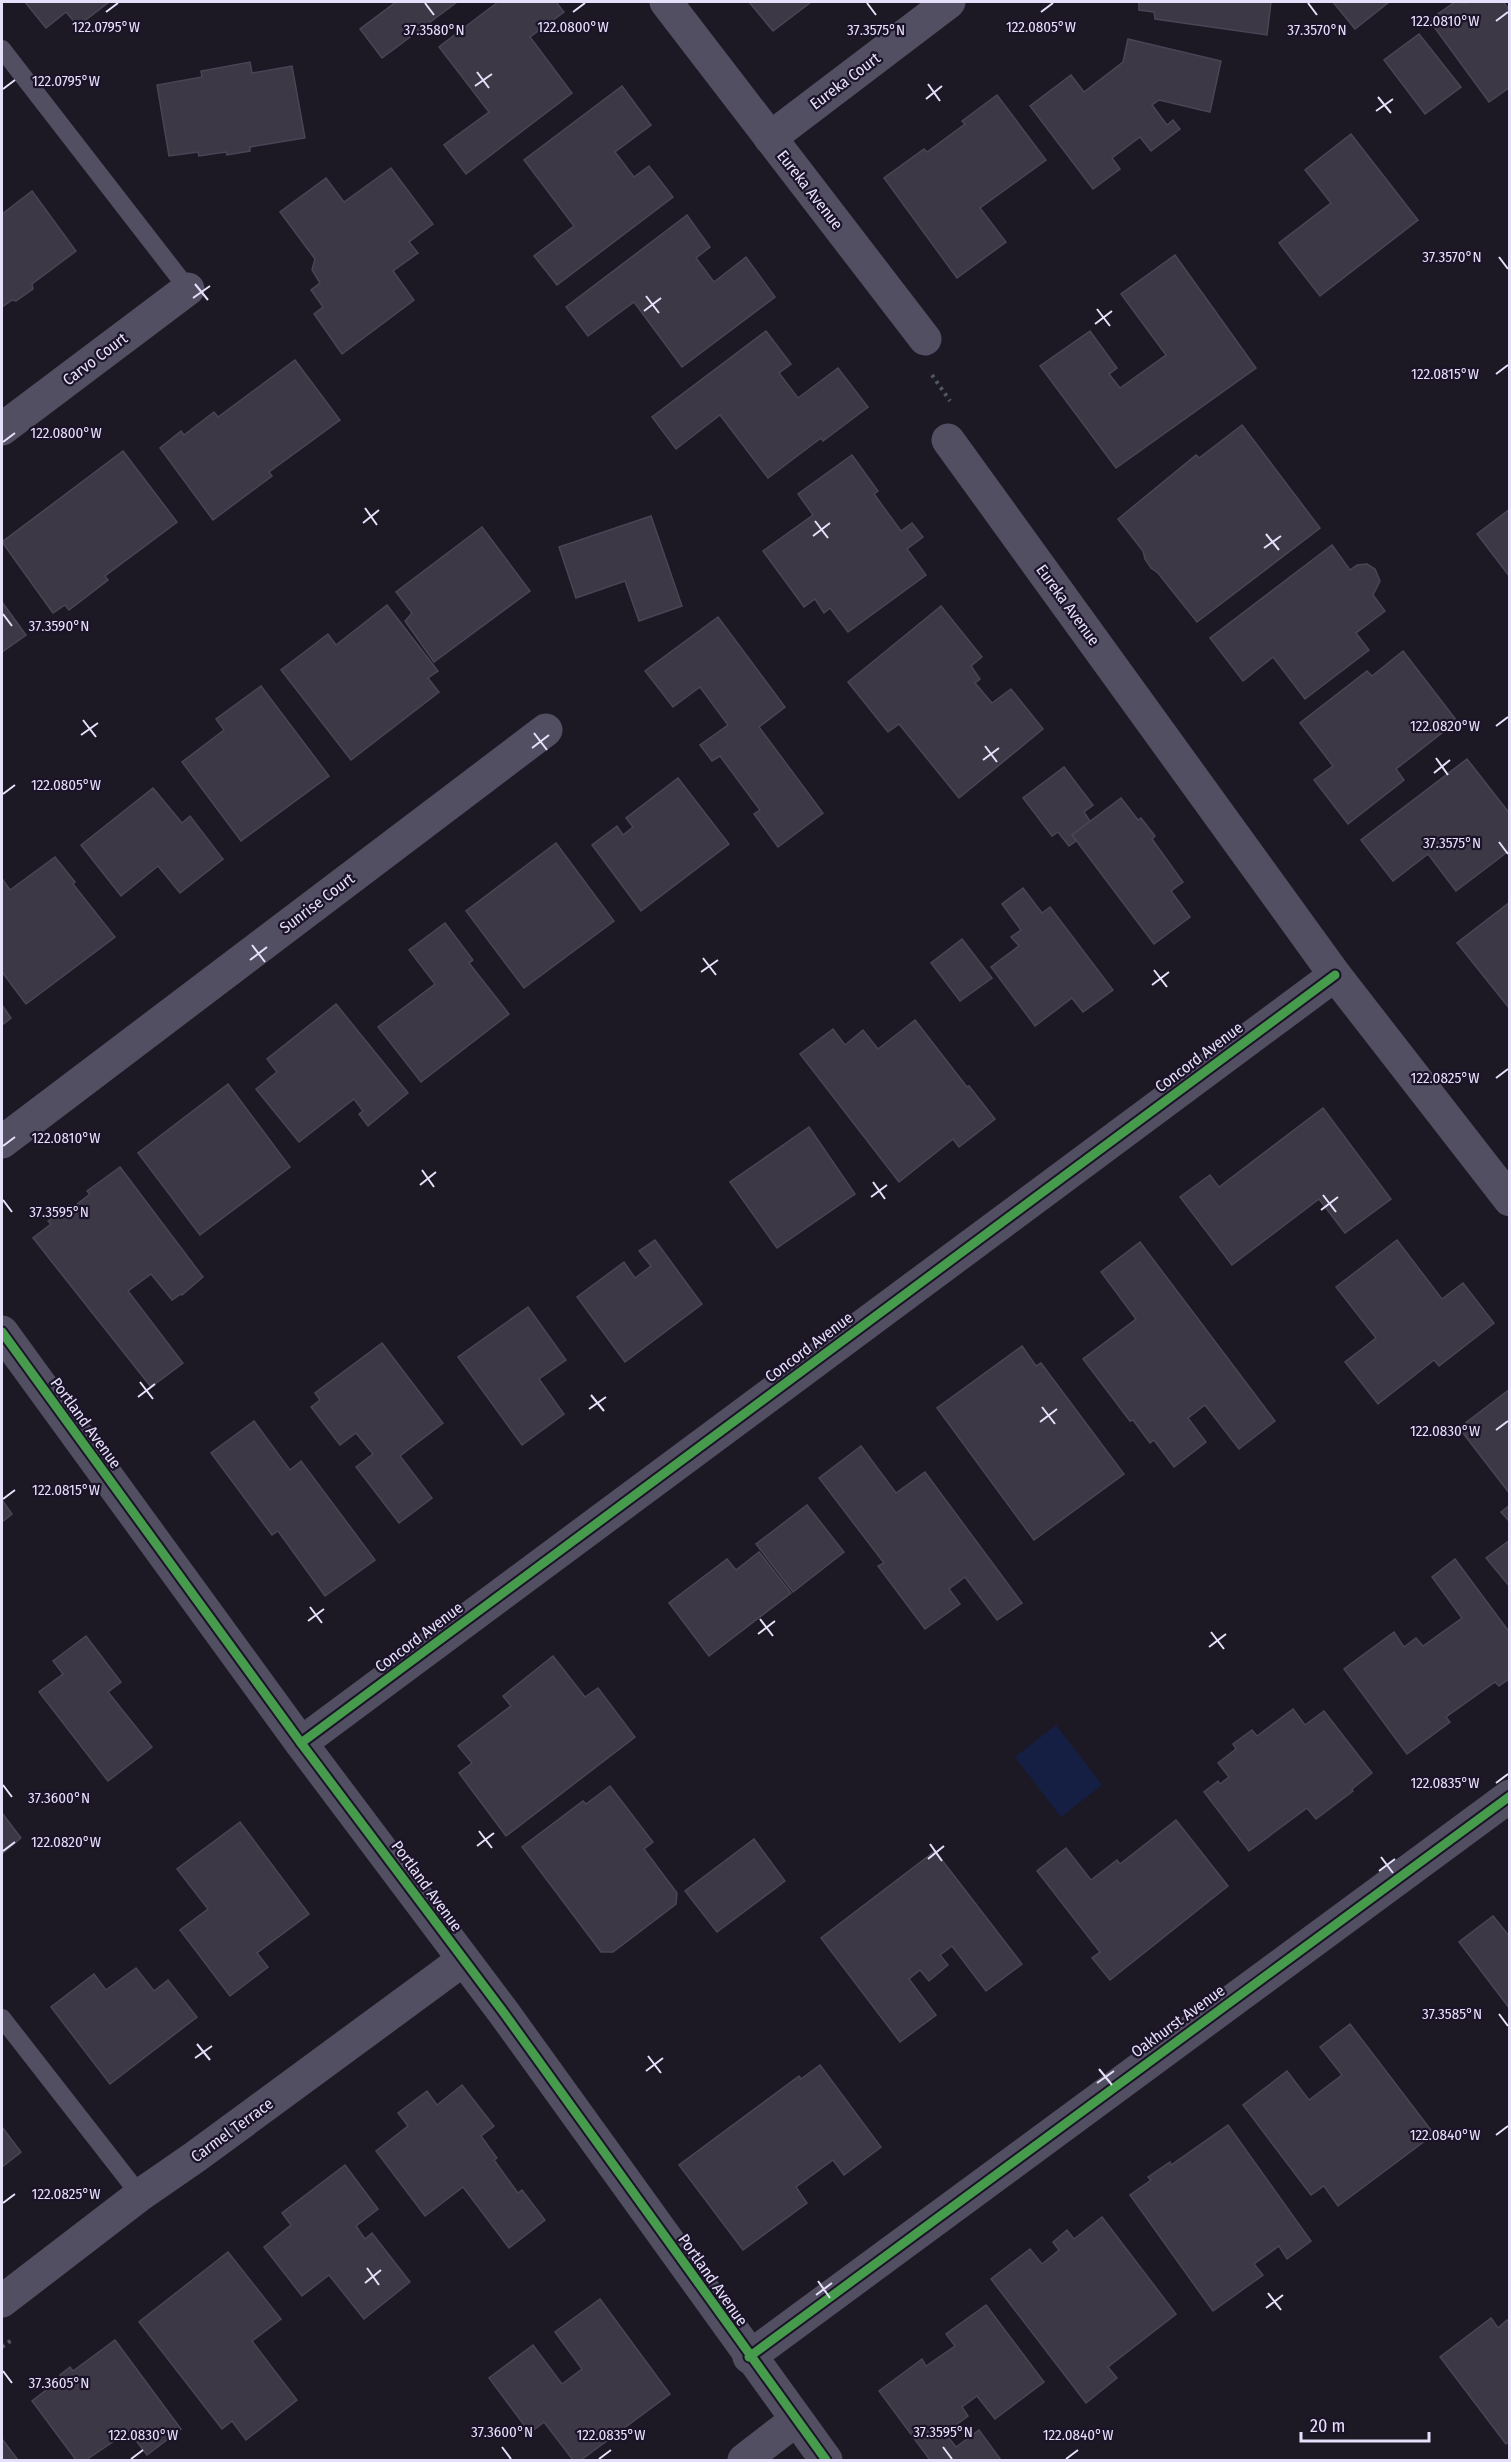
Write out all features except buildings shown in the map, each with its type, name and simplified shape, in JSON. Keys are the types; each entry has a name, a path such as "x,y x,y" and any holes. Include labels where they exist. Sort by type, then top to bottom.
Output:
{"street":[{"name":"Eureka Avenue","path":"666,2 925,339"},
{"name":"Eureka Court","path":"770,138 949,2"},
{"name":"Carvo Court","path":"2,429 188,289"},
{"name":"Eureka Avenue","path":"948,440 1335,975 1509,1200"},
{"name":"Sunrise Court","path":"2,1142 546,730"},
{"name":"Concord Avenue","path":"301,1743 1335,975"},
{"name":"Portland Avenue","path":"2,1332 301,1743 504,2013 749,2357 826,2460"},
{"name":"Oakhurst Avenue","path":"749,2357 1509,1796"},
{"name":"Carmel Terrace","path":"2,2301 140,2195 463,1960"},
{"path":"744,2460 796,2420"}],"lane":[{"path":"2,49 188,289"},
{"path":"2,2018 140,2195"}],"path":[{"path":"925,339 928,369 957,411 948,440"}],"water":[{"path":"1056,1725 1102,1785 1061,1817 1015,1757"}],"cycle path":[{"path":"301,1743 1335,975"},
{"path":"2,1332 301,1743 504,2013 826,2460"},
{"path":"749,2357 1510,1796"}]}
